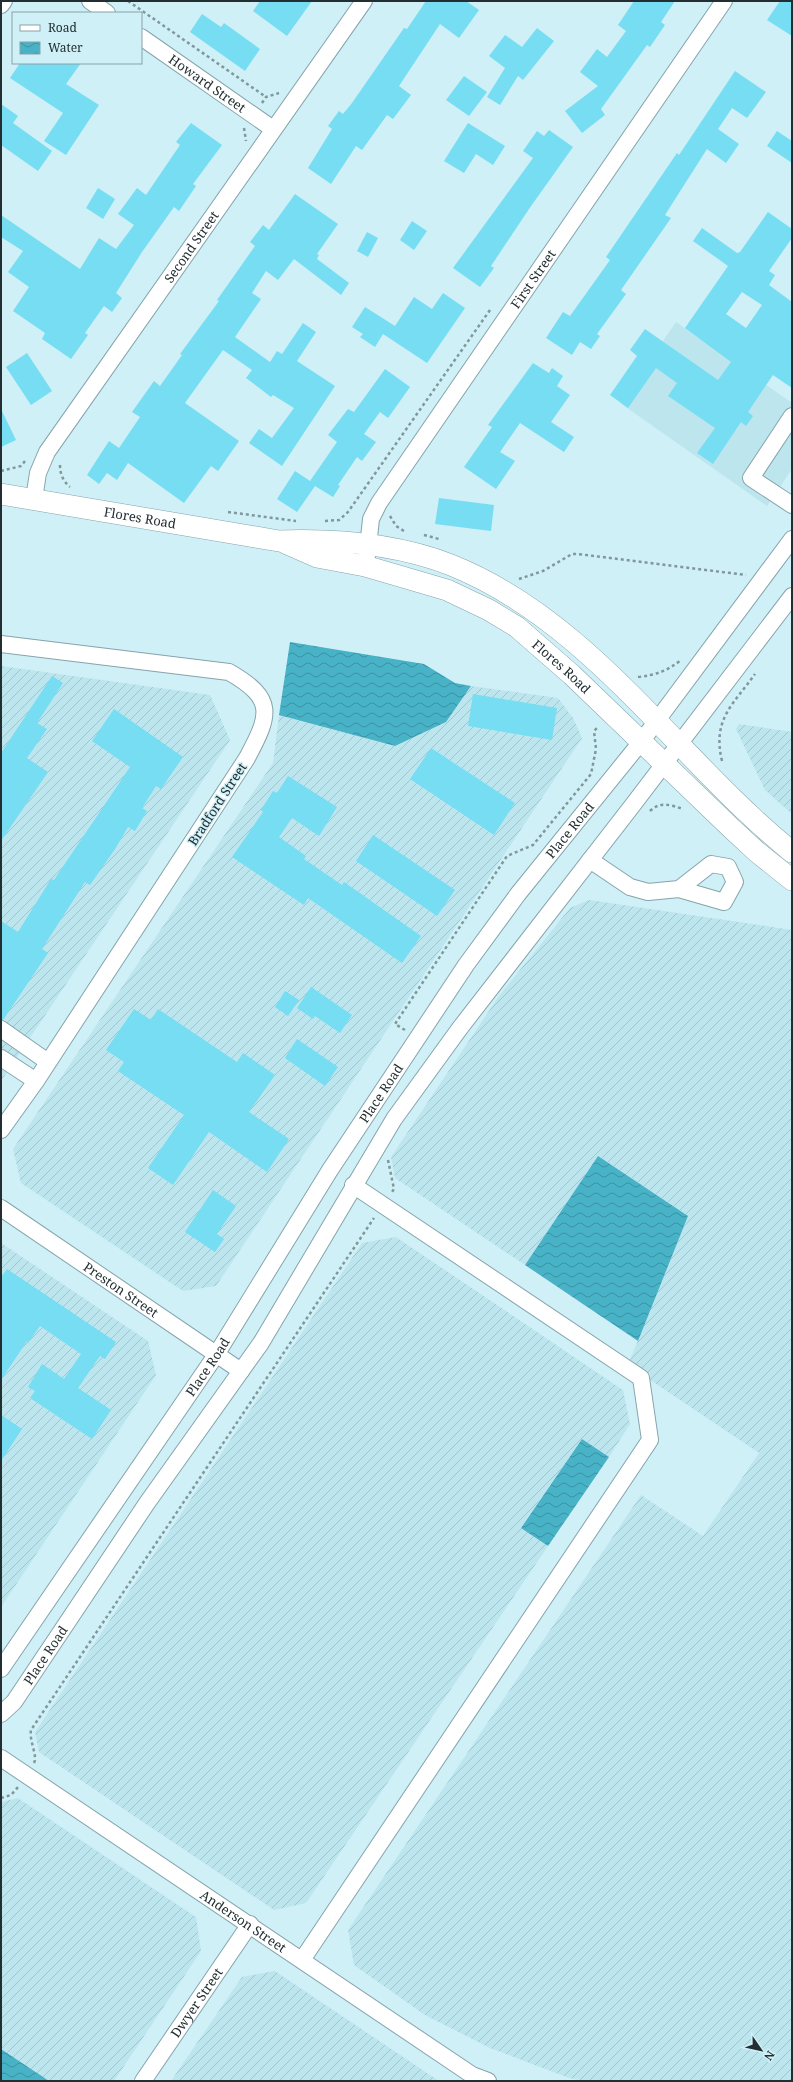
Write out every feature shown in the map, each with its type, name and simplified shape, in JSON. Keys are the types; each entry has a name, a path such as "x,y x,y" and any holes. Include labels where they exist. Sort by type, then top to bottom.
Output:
{"main road":[{"name":"Flores Road","path":"1,494 279,541 321,539 368,545 412,553 451,565 518,600 577,646 748,813 792,852"},
{"name":"Flores Road","path":"279,541 317,557 365,566 447,590 489,610 517,627 572,675 757,852 792,880"}],"street":[{"path":"1,5 4,1"},
{"path":"90,1 106,12"},
{"name":"Second Street","path":"34,499 38,473 47,452 364,1"},
{"name":"First Street","path":"365,566 371,519 378,503 724,1"},
{"name":"Howard Street","path":"142,38 273,129"},
{"path":"792,416 751,478 792,505"},
{"name":"Place Road","path":"1,1669 216,1355 330,1170 466,965 518,894 641,742 792,539"},
{"name":"Place Road","path":"1,1714 14,1702 147,1504 261,1343 353,1185 394,1119 460,1028 792,596"},
{"name":"Bradford Street","path":"1,644 229,672 247,682 260,696 265,710 262,730 247,758 36,1081 1,1130"},
{"path":"590,860 630,887 648,892 679,889"},
{"path":"1,1029 48,1062"},
{"path":"1,1058 36,1081"},
{"path":"302,1960 650,1440 641,1378 353,1185"},
{"name":"Preston Street","path":"1,1208 241,1372"},
{"name":"Anderson Street","path":"1,1758 250,1924 472,2075 488,2081"},
{"name":"Dwyer Street","path":"143,2081 250,1924"}],"path":[{"path":"128,1 266,97"},
{"path":"261,104 266,97 285,91"},
{"path":"1,471 21,466 25,460"},
{"path":"322,522 339,520 361,494"},
{"path":"223,511 302,522"},
{"path":"519,579 543,571 572,554 747,575"},
{"path":"638,677 656,675 668,669 673,674"},
{"path":"722,760 718,743 720,730 725,716"},
{"path":"403,1029 395,1024 507,856 533,845 591,774 596,749 594,731 597,728"},
{"path":"645,816 655,806 668,804 684,809"},
{"path":"36,1760 30,1736 31,1730 394,1189 387,1156"},
{"path":"1,1798 14,1793 19,1786"}],"shaded area":[{"path":"676,322 792,403 792,469 767,506 620,403"},
{"path":"1,666 210,695 230,740 1,1081"},
{"path":"471,686 558,698 573,718 582,738 216,1286 183,1291 21,1183 13,1149 273,763 279,715 395,746 446,722"},
{"path":"739,724 792,732 792,814 765,790 736,729"},
{"path":"589,900 792,930 792,2081 585,2081 569,2078 490,2048 425,2015 354,1965 348,1930 641,1495 703,1536 759,1453 628,1365 688,1216 598,1156 525,1265 395,1178 391,1157 499,996 570,908"},
{"path":"396,1237 623,1390 630,1424 609,1457 582,1439 521,1527 548,1546 306,1903 274,1910 39,1752 35,1732 362,1243"},
{"path":"1,1243 148,1341 156,1375 1,1607"},
{"path":"18,1798 196,1917 201,1951 114,2081 49,2081 1,2049 1,1802"},
{"path":"275,1971 439,2081 171,2081 242,1977"}],"water":[{"path":"290,642 424,664 455,683 471,686 446,722 395,746 279,715"},
{"path":"598,1156 688,1216 638,1341 525,1265"},
{"path":"582,1439 609,1457 548,1546 521,1528"},
{"path":"1,2049 49,2081 1,2081"}],"building":[{"path":"260,1 312,1 287,36 253,11"},
{"path":"426,1 466,1 479,10 459,38 440,24 399,86 411,95 393,119 387,115 362,150 356,146 331,184 308,168 332,129 328,126 339,111 343,114 352,103 404,28 407,29"},
{"path":"634,1 675,1 661,22 665,25 650,47 647,45 601,109 605,115 582,133 565,111 598,86 580,72 597,49 607,57 626,31 618,25"},
{"path":"780,1 792,1 792,36 767,20"},
{"path":"202,14 221,27 224,23 260,49 245,71 190,32"},
{"path":"537,28 554,41 523,80 518,76 500,105 487,97 505,68 489,56 505,35 522,47"},
{"path":"19,64 80,64 66,84 99,105 66,155 44,141 63,113 10,78"},
{"path":"735,71 766,92 747,118 732,108 718,129 739,144 726,163 707,149 665,215 671,218 621,290 626,294 597,334 600,336 591,349 580,342 572,355 546,338 563,312 570,316 610,260 606,257 677,153 679,155"},
{"path":"464,76 487,92 469,116 446,100"},
{"path":"1,104 18,116 13,123 52,151 38,171 1,145"},
{"path":"191,123 222,145 193,184 196,186 179,211 174,207 142,252 116,293 122,298 112,312 104,306 85,333 88,335 71,359 42,339 45,333 13,311 29,287 8,272 23,251 1,237 1,215 80,269 99,238 116,249 134,225 118,214 137,188 146,195 180,145 176,142"},
{"path":"468,123 505,146 493,165 476,154 464,173 444,161"},
{"path":"549,130 573,147 491,266 494,268 480,287 453,268 533,158 523,151 537,131 544,136"},
{"path":"777,131 792,141 792,163 767,146"},
{"path":"98,188 115,199 103,219 86,208"},
{"path":"295,194 338,224 317,254 319,255 317,259 349,283 341,295 294,259 278,280 266,271 252,293 261,299 235,337 270,362 277,351 282,354 303,323 316,332 297,361 335,386 282,466 249,443 259,429 272,438 294,408 273,395 271,397 246,378 252,370 223,350 185,403 239,441 218,471 211,466 184,503 128,463 117,480 107,473 99,484 87,475 109,441 119,448 140,417 132,412 154,381 160,386 182,355 180,354 219,301 217,300 255,246 250,242 263,225 269,230"},
{"path":"768,212 792,229 792,238 769,271 775,275 769,285 792,302 792,388 773,375 748,412 753,416 746,426 741,422 713,464 697,453 715,428 668,396 677,383 656,368 628,408 610,395 637,356 630,350 645,329 718,380 731,362 685,328 728,266 693,241 702,228 737,253 740,252","holes":["742,292 762,305 746,328 726,314"]},
{"path":"412,221 427,231 414,250 400,240"},
{"path":"367,232 378,238 368,257 357,251"},
{"path":"443,293 465,308 427,363 383,334 375,347 360,337 363,334 352,327 365,307 395,326 414,297 432,309"},
{"path":"27,353 52,391 31,405 6,367"},
{"path":"533,363 549,373 552,368 563,376 557,386 570,395 551,422 574,437 564,452 520,423 500,452 515,461 496,489 464,467 492,427 488,425"},
{"path":"385,369 410,387 388,418 380,412 364,434 376,442 362,461 357,457 338,485 340,486 333,497 315,486 297,512 277,499 295,471 310,481 337,442 328,435 348,409 354,412"},
{"path":"1,409 16,440 1,447"},
{"path":"439,498 494,505 491,531 435,524"},
{"path":"52,676 63,683 37,723 47,729 27,758 48,772 1,841 1,753"},
{"path":"473,694 557,708 552,740 468,726"},
{"path":"114,709 183,757 161,789 156,786 142,808 147,811 135,831 128,827 90,885 85,882 42,949 48,953 3,1020 1,1020 1,921 18,932 51,879 54,880 130,767 92,741"},
{"path":"431,748 515,803 494,835 410,779"},
{"path":"288,776 337,807 319,836 292,818 279,837 306,856 304,859 342,885 344,882 421,936 402,963 308,898 304,905 232,857 263,812 261,810 273,791 277,793"},
{"path":"373,835 455,890 437,916 356,861"},
{"path":"311,987 352,1015 340,1033 315,1016 313,1019 297,1008"},
{"path":"285,991 299,1000 288,1016 275,1007"},
{"path":"134,1009 151,1020 158,1009 237,1062 243,1053 275,1075 249,1112 289,1139 267,1172 209,1132 173,1185 148,1168 184,1115 118,1071 124,1062 106,1050"},
{"path":"297,1039 338,1067 325,1086 285,1058"},
{"path":"213,1190 236,1206 217,1234 224,1239 215,1252 185,1232"},
{"path":"7,1269 116,1342 105,1359 100,1356 78,1388 111,1410 92,1439 30,1398 35,1391 28,1387 42,1364 64,1379 81,1354 40,1326 28,1343 27,1341 1,1380 1,1277"},
{"path":"1,1415 22,1429 1,1461"}]}
